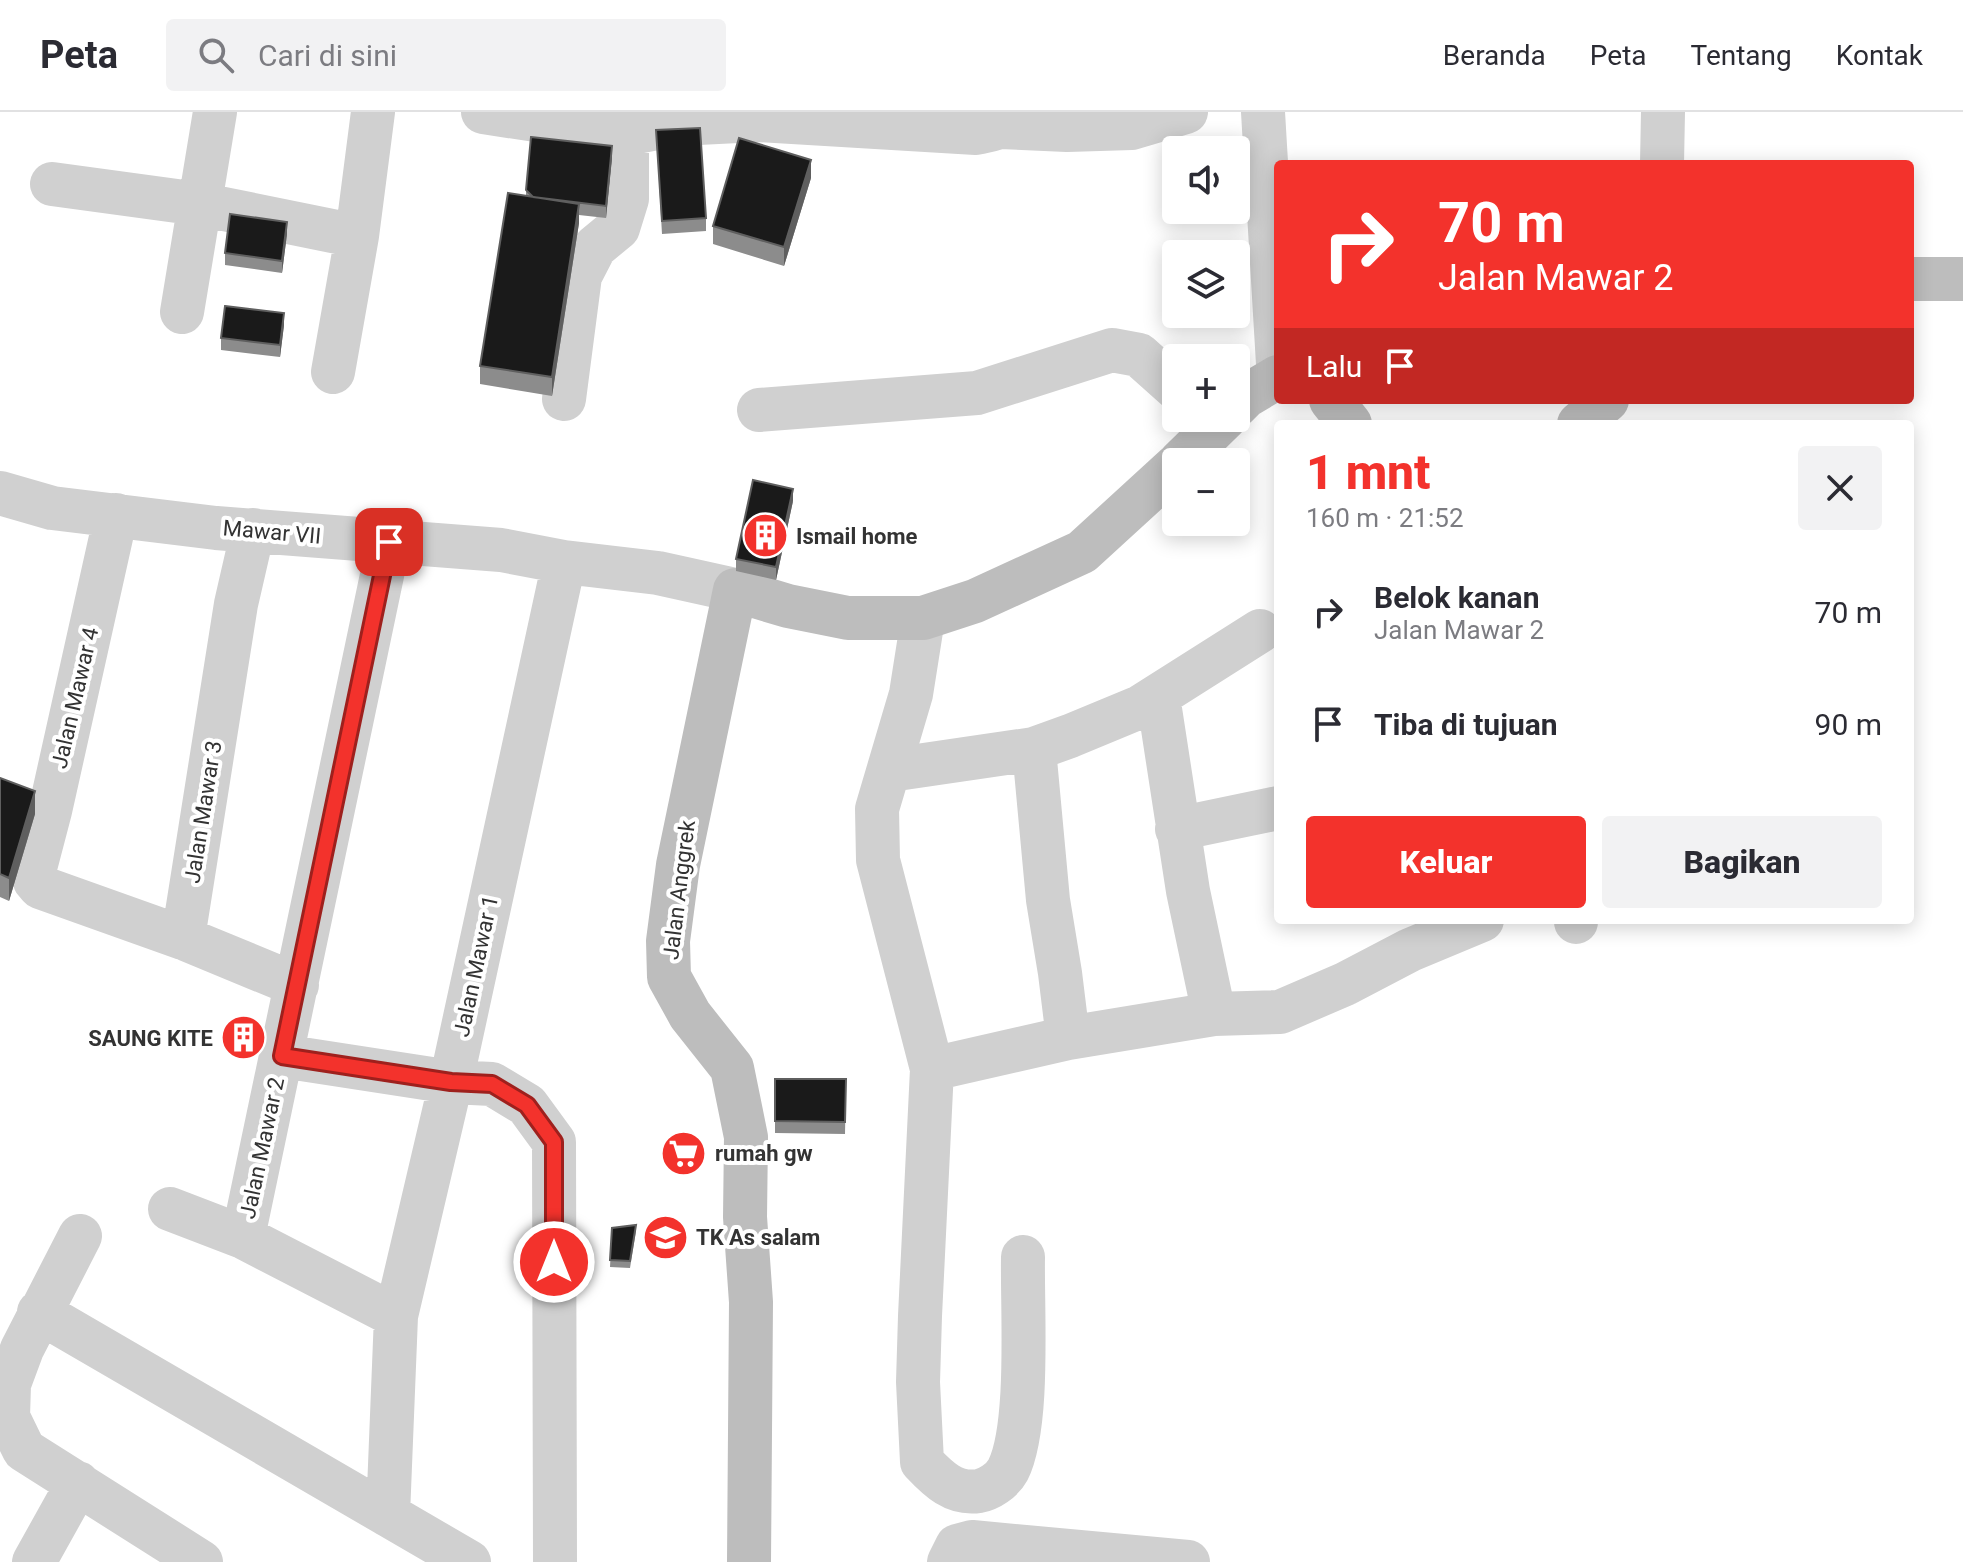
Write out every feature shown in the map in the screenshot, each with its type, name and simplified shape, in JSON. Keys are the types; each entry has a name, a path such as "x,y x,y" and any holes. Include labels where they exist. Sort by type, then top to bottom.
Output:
{"street":[{"path":"182,312 215,112"},
{"path":"333,372 357,236 373,112"},
{"path":"483,112 627,134 678,124 758,120 976,133 1011,119 1067,130 1132,128 1186,112"},
{"path":"1263,112 1274,297"},
{"path":"1662,160 1663,112"},
{"path":"564,399 580,276 595,247 618,228 627,199 627,134"},
{"path":"52,184 199,204 357,236"},
{"path":"1914,279 1963,279"},
{"path":"759,410 977,393 1112,350 1139,355 1162,376"},
{"path":"1250,394 1274,379"},
{"path":"1334,404 1347,420"},
{"path":"1584,420 1602,404"},
{"path":"1193,448 1208,432"},
{"path":"735,590 788,606 848,618 923,618 975,601 1082,552 1162,479"},
{"name":"Mawar VII","path":"0,493 52,508 253,530 501,550 564,562 658,573 735,590"},
{"name":"Jalan Mawar 4","path":"116,515 32,804 35,881 40,887 183,938"},
{"name":"Jalan Mawar 3","path":"183,938 236,604 253,530"},
{"name":"Jalan Mawar 2","path":"243,1237 389,542"},
{"name":"Jalan Mawar 1","path":"388,1515 396,1316 451,1082 564,562"},
{"name":"Jalan Anggrek","path":"735,590 678,865 668,941 669,977 690,1015 732,1068 746,1137 745,1217 751,1302 749,1560"},
{"path":"923,618 911,694 877,809 878,860 932,1069 918,1382 922,1462 940,1481 965,1493 989,1489 1007,1472 1020,1428 1023,1257"},
{"path":"890,770 1034,749 1140,707 1260,631"},
{"path":"1158,696 1177,829 1214,1014"},
{"path":"1034,749 1048,900 1068,1038"},
{"path":"1177,829 1274,809"},
{"path":"932,1069 1068,1038 1214,1014 1280,1012 1472,924"},
{"path":"183,938 297,985"},
{"path":"282,1056 451,1082 492,1084 527,1105 554,1142 555,1562"},
{"path":"170,1209 243,1237 396,1316"},
{"path":"80,1236 39,1312 9,1384 8,1417 24,1450 193,1560"},
{"path":"39,1312 469,1562"},
{"path":"34,1562 78,1483"},
{"path":"949,1562 957,1546 972,1542 1188,1562"}],"building":[{"path":"700,128 706,218 662,221 656,130"},
{"path":"531,137 612,146 606,206 533,197 526,190"},
{"path":"739,138 811,160 784,247 713,226"},
{"path":"508,193 579,204 552,377 480,366"},
{"path":"230,214 287,222 282,261 225,253"},
{"path":"225,306 284,313 280,345 221,338"},
{"name":"Ismail home","path":"753,480 793,489 776,567 736,559"},
{"path":"0,778 35,791 9,878 0,874"},
{"path":"252,1022 257,1037 236,1043 232,1027"},
{"path":"775,1079 846,1079 845,1122 775,1121"},
{"path":"636,1225 630,1261 610,1260 612,1228"}],"place":[{"name":"Ismail home","path":"765,536"},
{"name":"SAUNG KITE","path":"244,1038"},
{"name":"rumah gw","path":"684,1153"},
{"name":"TK As salam","path":"665,1237"}],"route":[{"path":"389,542 282,1056 451,1082 492,1084 527,1105 554,1142 554,1262"}]}
